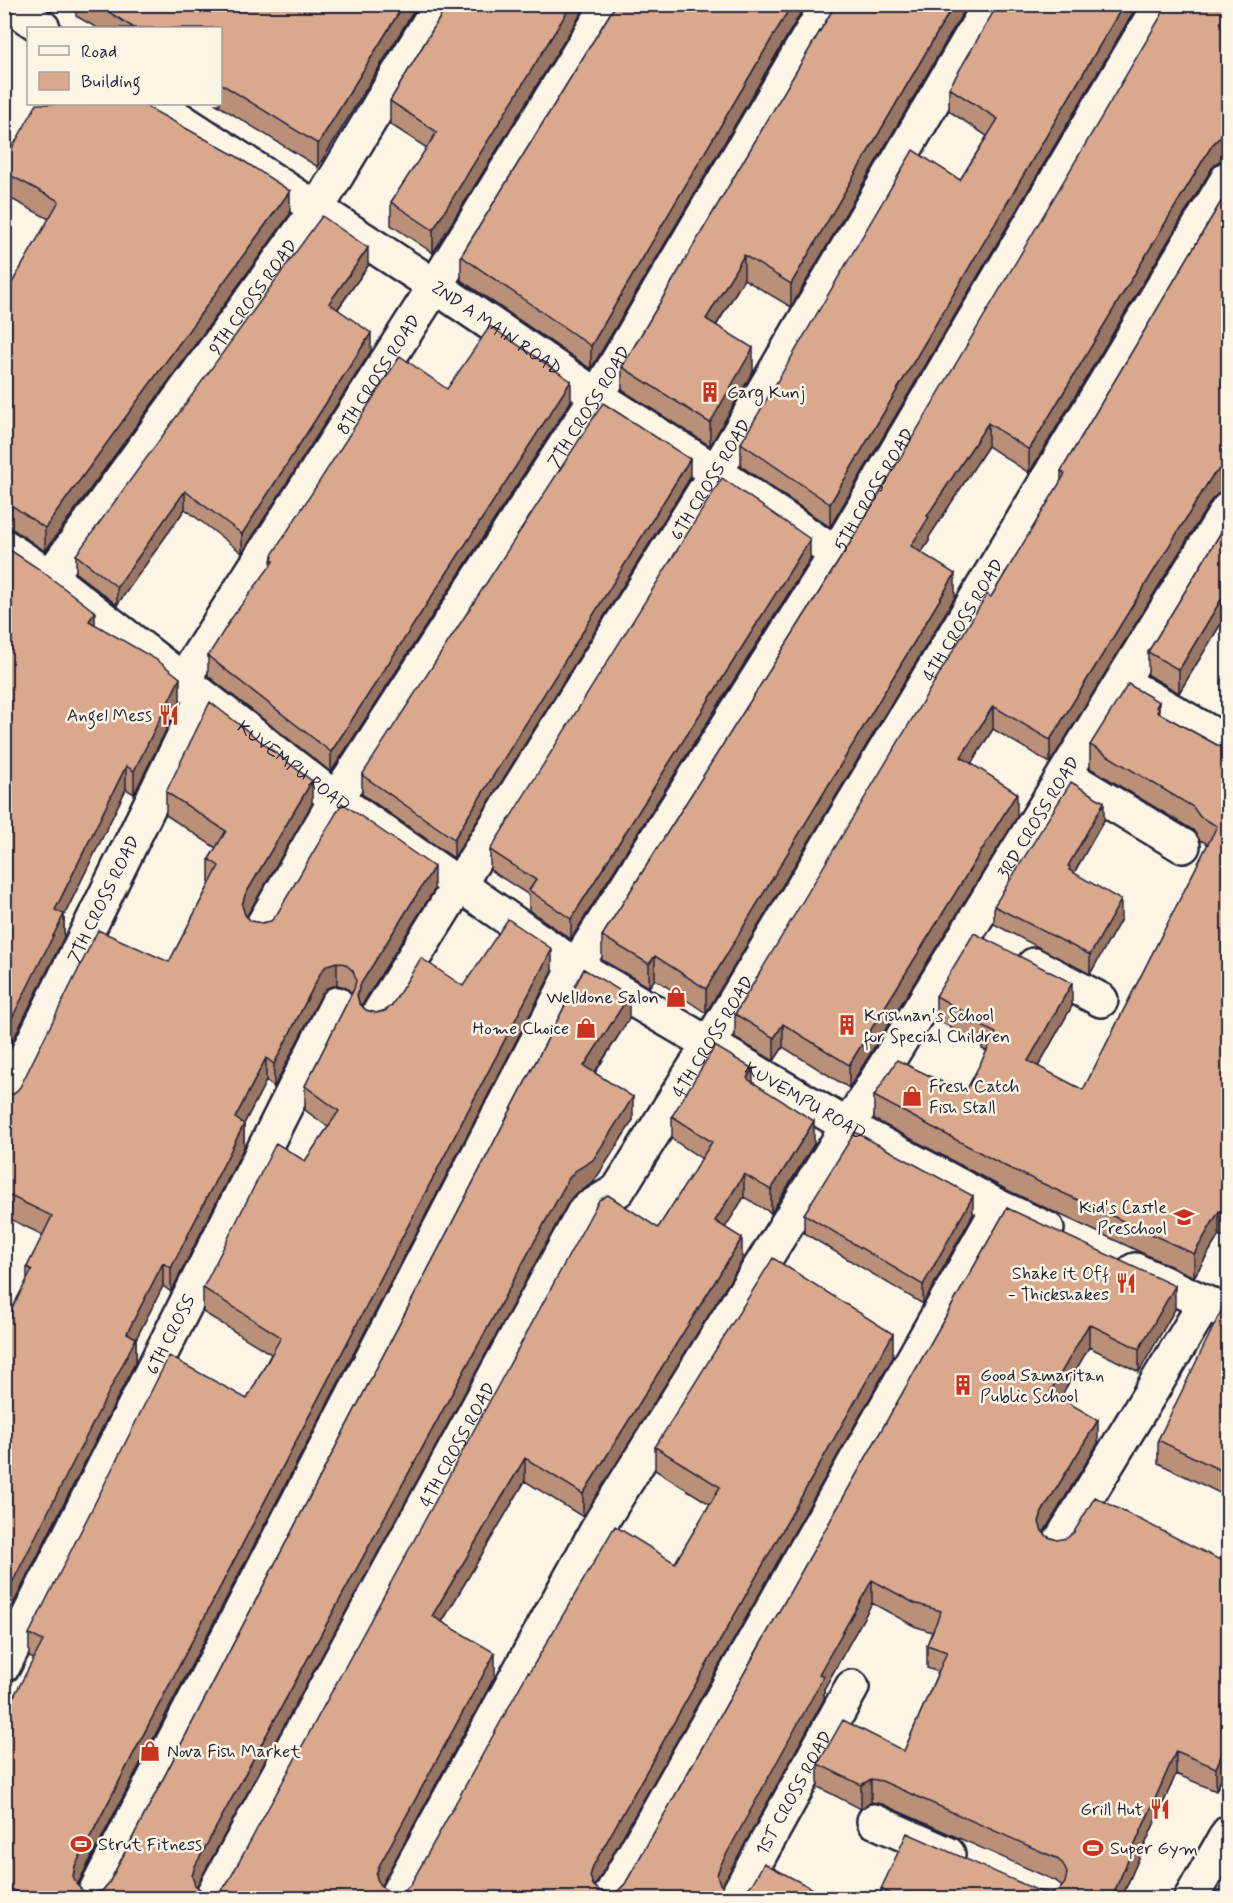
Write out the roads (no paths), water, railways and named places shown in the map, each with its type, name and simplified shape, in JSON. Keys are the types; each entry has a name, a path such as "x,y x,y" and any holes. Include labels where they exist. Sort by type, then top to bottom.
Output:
{"street":[{"path":"7,4 42,27"},
{"name":"9TH CROSS ROAD","path":"50,577 316,210 440,4"},
{"name":"8TH CROSS ROAD","path":"193,689 435,286 609,4"},
{"name":"7TH CROSS ROAD","path":"261,928 336,799 597,396 828,4"},
{"name":"6TH CROSS ROAD","path":"376,1018 716,472 990,4"},
{"name":"5TH CROSS ROAD","path":"92,1899 576,966 836,554 1160,4"},
{"name":"2ND A MAIN ROAD","path":"158,105 435,286 836,554"},
{"name":"4TH CROSS ROAD","path":"211,1899 585,1210 618,1190 709,1044 1228,178"},
{"name":"3RD CROSS ROAD","path":"395,1899 603,1519 1228,509"},
{"name":"KUVEMPU ROAD","path":"4,546 50,577 336,799 576,966 848,1126 999,1207 1075,1242"},
{"path":"1122,682 1228,743"},
{"name":"7TH CROSS ROAD","path":"4,1101 193,689"},
{"path":"1065,775 1183,846"},
{"path":"968,932 1101,1000"},
{"name":"6TH CROSS","path":"4,1665 337,1004"},
{"path":"609,1899 999,1207"},
{"path":"1058,1545 1217,1308 1107,1257"},
{"name":"1ST CROSS ROAD","path":"736,1899 852,1687"},
{"path":"874,1821 972,1864"},
{"path":"1191,1899 1228,1833"}],"place":[{"name":"Garg Kunj","path":"710,392"},
{"name":"Angel Mess","path":"169,715"},
{"name":"Welldone Salon","path":"676,997"},
{"name":"Krishnan's School for Special Children","path":"847,1025"},
{"name":"Home Choice","path":"586,1028"},
{"name":"Fresh Catch Fish Stall","path":"912,1096"},
{"name":"Kid's Castle Preschool","path":"1184,1217"},
{"name":"Shake it Off - Thickshakes","path":"1126,1283"},
{"name":"Good Samaritan Public School","path":"963,1385"},
{"name":"Nova Fish Market","path":"150,1751"},
{"name":"Grill Hut","path":"1160,1809"},
{"name":"Strut Fitness","path":"81,1844"},
{"name":"Super Gym","path":"1093,1848"}]}
